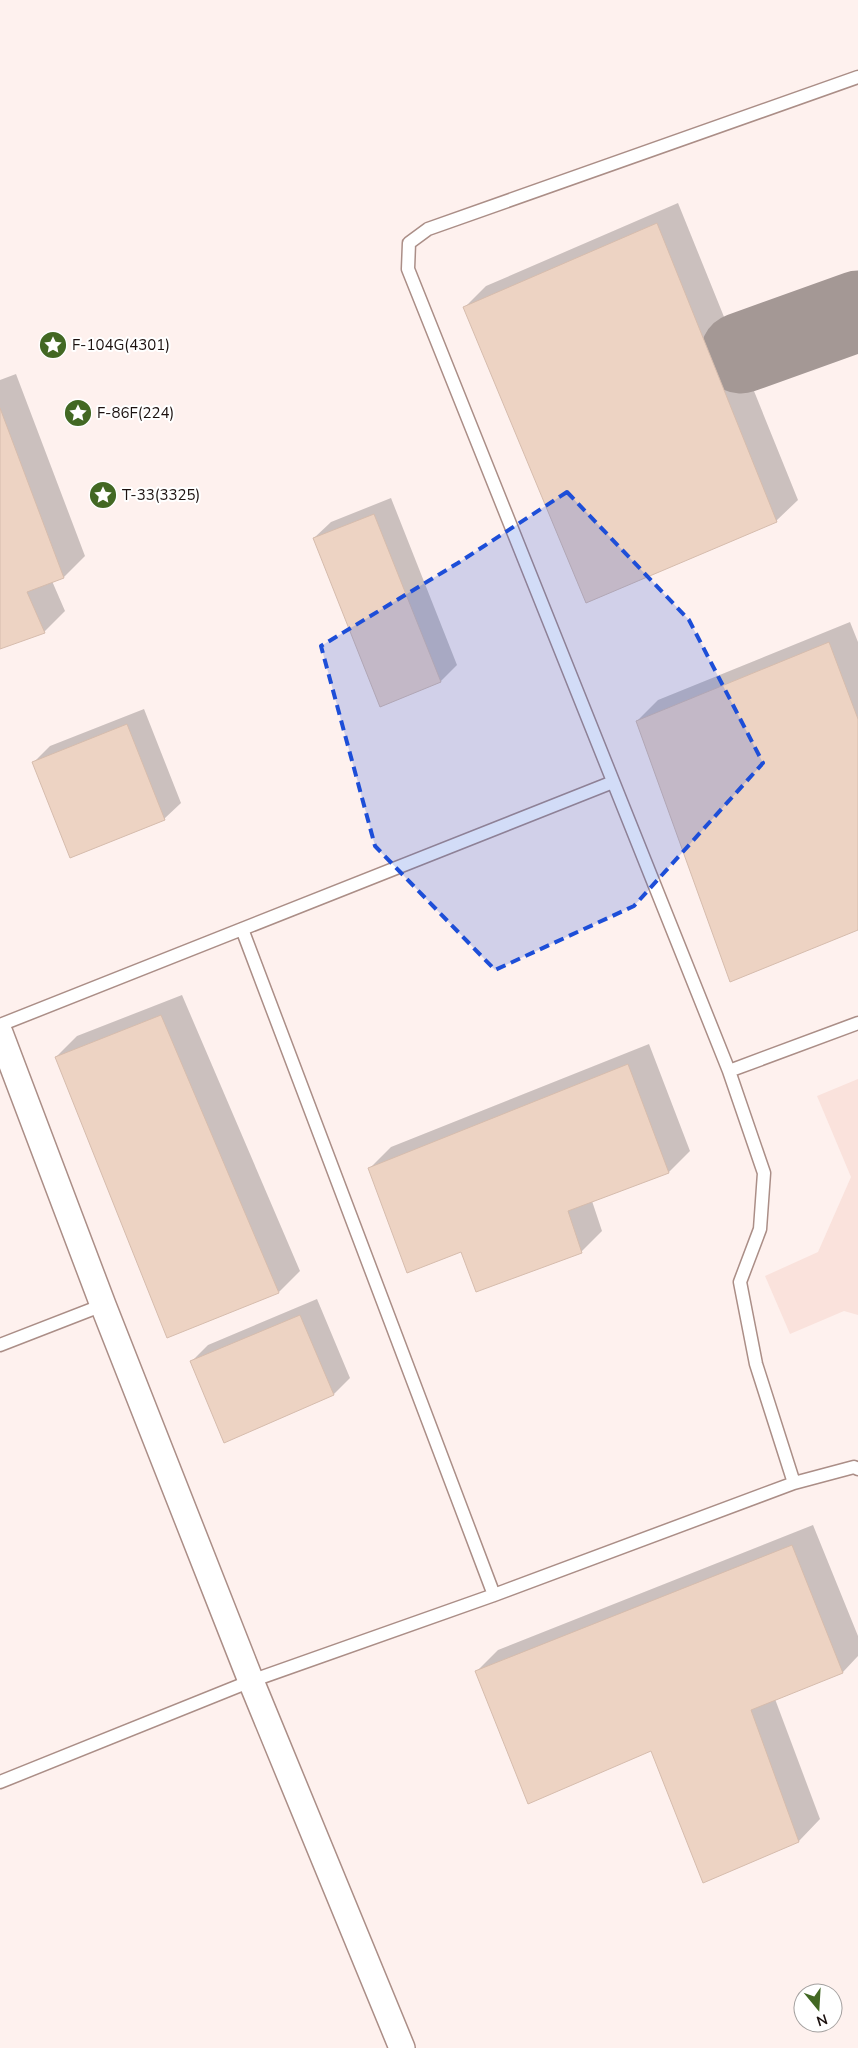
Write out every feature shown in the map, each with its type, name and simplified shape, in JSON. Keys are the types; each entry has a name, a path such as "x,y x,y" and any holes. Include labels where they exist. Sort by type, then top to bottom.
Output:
{"street":[{"path":"0,1033 251,1681 402,2048"}],"lane":[{"path":"794,1483 756,1364 740,1282 760,1229 764,1173 729,1071 408,269 409,243 428,229 858,76"},
{"path":"0,1025 613,782"},
{"path":"242,929 494,1595"},
{"path":"729,1071 858,1023"},
{"path":"0,1345 104,1305"},
{"path":"0,1782 251,1681 494,1595 794,1483 854,1467 858,1469"}],"highlighted area":[{"path":"567,492 689,620 763,763 634,906 495,970 375,846 321,646 458,563"}],"shaded area":[{"path":"858,1079 858,1315 844,1311 790,1334 765,1276 818,1252 851,1177 817,1096"}],"building":[{"path":"657,223 777,522 586,603 463,307"},
{"path":"0,408 64,578 27,592 45,633 0,649"},
{"path":"374,514 441,682 380,707 313,538"},
{"path":"829,642 858,719 858,930 730,982 636,721"},
{"path":"127,724 165,820 70,858 32,762"},
{"path":"161,1015 279,1293 167,1338 55,1057"},
{"path":"628,1064 669,1173 568,1211 582,1253 476,1292 461,1252 407,1273 368,1168"},
{"path":"300,1315 334,1395 224,1443 190,1361"},
{"path":"792,1545 843,1673 751,1710 799,1842 703,1883 651,1751 528,1804 475,1671"}],"taxiway":[{"path":"741,353 858,311"}],"place":[{"name":"F-104G(4301)","path":"53,345"},
{"name":"F-86F(224)","path":"78,413"},
{"name":"T-33(3325)","path":"103,495"}]}
